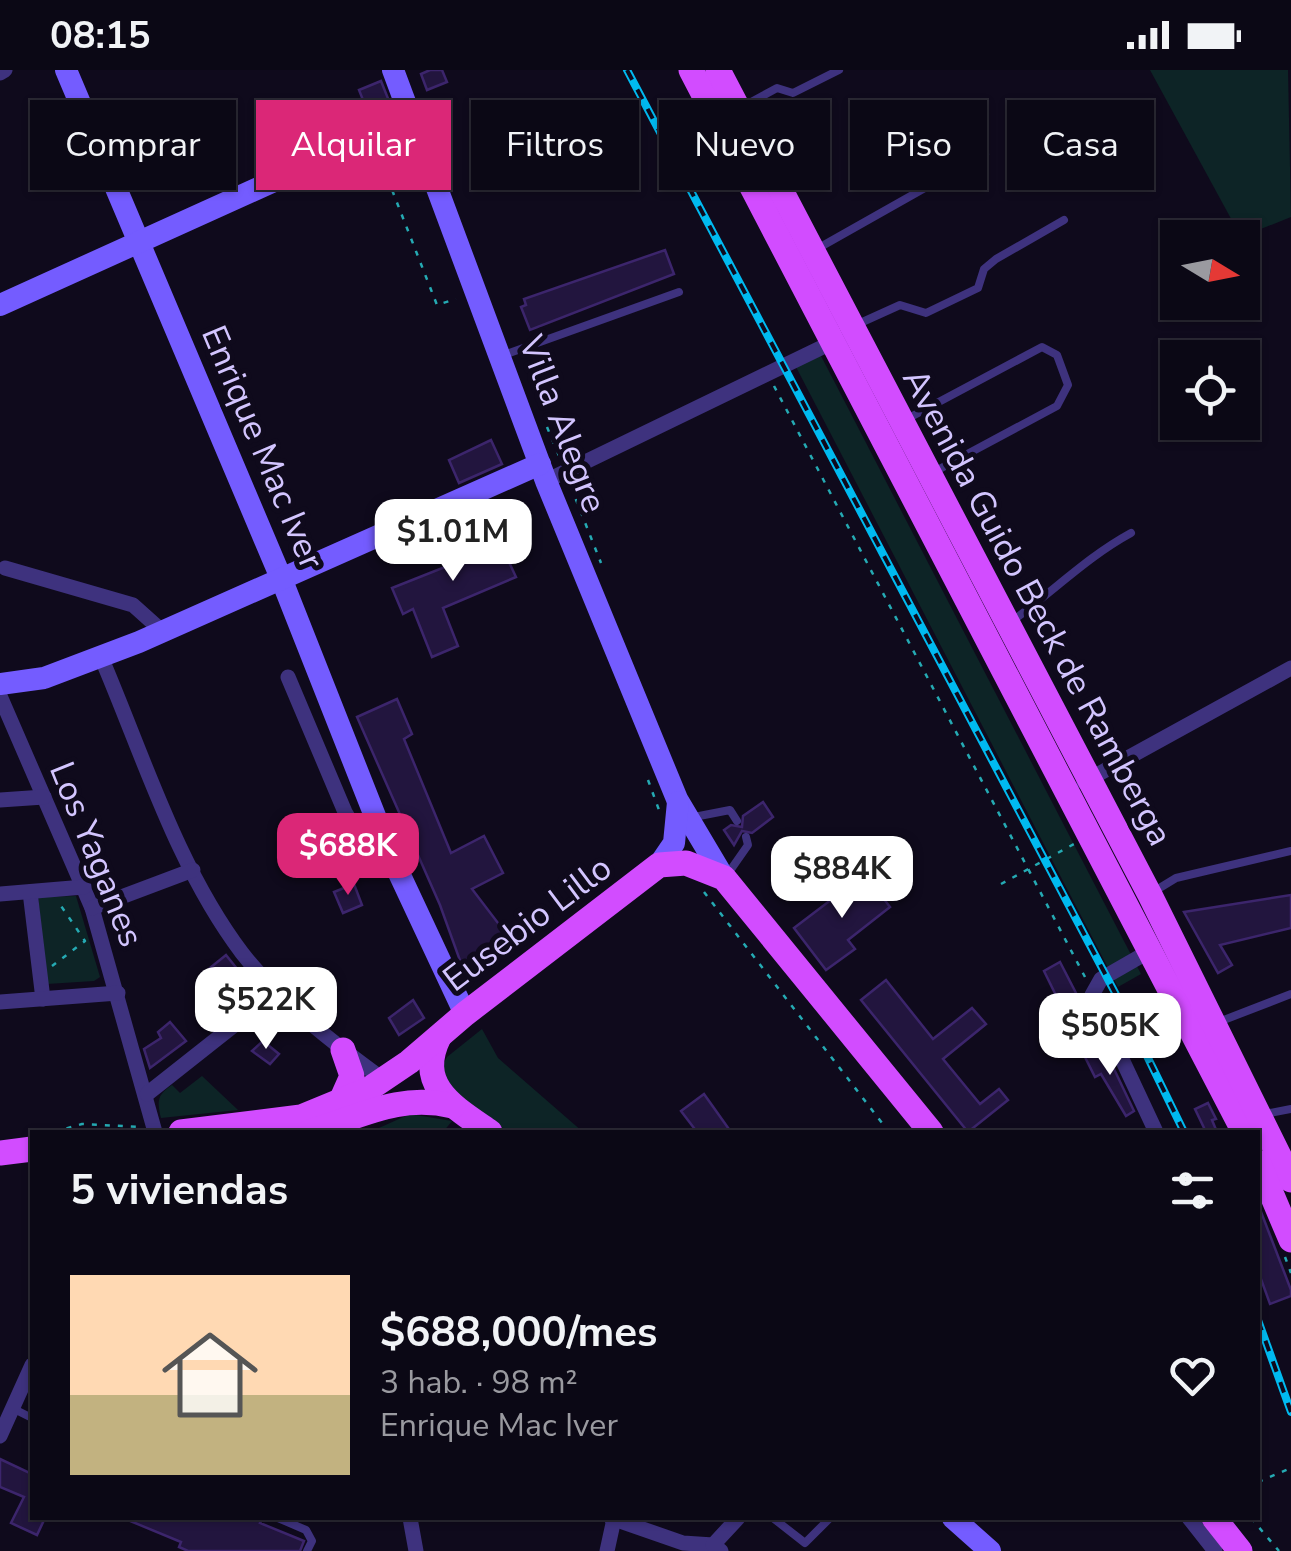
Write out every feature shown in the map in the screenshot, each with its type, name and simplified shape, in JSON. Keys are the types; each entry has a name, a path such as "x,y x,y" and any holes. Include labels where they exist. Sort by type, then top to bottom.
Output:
{"main road":[{"name":"Enrique Mac Iver","path":"66,70 281,578 390,854 464,1014"},
{"name":"Villa Alegre","path":"392,70 404,100"},
{"name":"Avenida Guido Beck de Ramberga","path":"691,70 843,327 848,342 864,351 902,422 1214,1024 1248,1124"},
{"name":"Avenida Guido Beck de Ramberga","path":"718,70 733,100"},
{"path":"0,305 256,190"},
{"name":"Villa Alegre","path":"438,190 660,759 676,810 714,884 929,1130"},
{"name":"Avenida Guido Beck de Ramberga","path":"780,190 1063,792 1148,952 1248,1124"},
{"path":"0,684 44,678 281,578 550,473"},
{"path":"659,864 674,843 676,810"},
{"name":"Eusebio Lillo","path":"340,1119 464,1014 659,864 686,863 714,884"},
{"path":"1126,910 1150,896"},
{"path":"439,1036 432,1053 431,1079 453,1106 487,1130"},
{"path":"340,1119 352,1076 343,1050"},
{"path":"314,1130 405,1100 453,1106"},
{"path":"202,1130 340,1119"},
{"name":"Avenida Guido Beck de Ramberga","path":"1260,1140 1291,1180"},
{"path":"0,1153 30,1149"},
{"path":"0,1170 30,1166"},
{"path":"1260,1167 1291,1240"},
{"path":"955,1520 990,1551"},
{"path":"1216,1520 1240,1551"},
{"path":"1234,1520 1257,1551"}],"street":[{"path":"550,473 768,375 843,327"},
{"path":"5,568 133,606 162,631"},
{"path":"101,656 192,870 227,931 276,992 384,1080"},
{"path":"1063,792 1291,668"},
{"name":"Enrique Mac Iver","path":"288,677 352,824 390,854"},
{"name":"Los Yaganes","path":"0,696 92,908 154,1129"},
{"path":"0,800 44,797"},
{"path":"92,908 192,870"},
{"path":"0,894 84,887"},
{"path":"30,892 43,999"},
{"path":"1148,952 1101,978 1092,991 1155,1130"},
{"path":"147,1094 276,992"},
{"path":"0,1002 118,993"},
{"path":"0,1436 30,1370"},
{"path":"410,1520 416,1551"},
{"path":"607,1551 612,1520"},
{"path":"618,1520 683,1543 717,1548 737,1520"},
{"path":"1191,1520 1216,1551"}],"lane":[{"path":"756,100 778,88 792,93 839,70"},
{"path":"812,252 921,190"},
{"path":"843,327 900,306 926,313 940,310 978,288 984,269 996,259 1064,220"},
{"path":"500,357 679,292"},
{"path":"902,422 1042,347 1057,355 1068,385 1057,406 929,475"},
{"path":"1007,624 1068,581 1085,558 1131,533"},
{"path":"676,810 730,810 737,820"},
{"path":"714,884 748,845 746,837"},
{"path":"1150,896 1176,878 1291,851"},
{"path":"1214,1024 1291,994"},
{"path":"1248,1124 1291,1109"},
{"path":"12,1408 30,1417"},
{"path":"283,1520 306,1530 312,1541 307,1551"},
{"path":"777,1520 805,1542 828,1520"}],"path":[{"path":"392,190 438,305 476,294"},
{"path":"768,375 1092,991"},
{"path":"543,419 550,473 607,578"},
{"path":"660,759 649,772 648,782 676,810"},
{"path":"1001,884 1088,837"},
{"path":"714,884 889,1130"},
{"path":"40,973 85,941 50,890"},
{"path":"61,1130 82,1124 154,1129"},
{"path":"1260,1481 1291,1468"},
{"path":"1253,1520 1279,1551"}],"green space":[{"path":"1150,70 1288,70 1291,217 1260,229 1260,220 1232,220"},
{"path":"820,354 1141,974 1118,987 795,365"},
{"path":"76,896 100,977 94,981 47,984 38,897"},
{"path":"482,1029 498,1058 581,1130 512,1130 482,1120 453,1092 440,1069 447,1057"},
{"path":"202,1076 238,1110 161,1118 159,1103 163,1092 172,1085 180,1093"},
{"path":"410,1114 452,1121 445,1130 374,1130"}],"building":[{"path":"442,70 447,82 427,90 421,74"},
{"path":"381,81 389,100 363,100 359,90"},
{"path":"665,250 674,274 530,330 521,307 526,305 524,299"},
{"path":"491,440 502,464 459,483 449,460"},
{"path":"469,529 501,545 516,577 443,608 458,646 432,657 413,609 403,614 392,588 445,567 435,543"},
{"path":"397,699 412,734 404,739 451,853 484,836 503,873 472,889 511,940 505,945 508,949 467,980 440,905 357,717"},
{"path":"763,802 773,817 752,833 742,831 734,845 724,830 731,825 742,827 743,816"},
{"path":"865,874 890,907 848,940 855,949 826,970 794,928"},
{"path":"354,884 362,905 343,913 334,892"},
{"path":"1291,895 1291,928 1220,945 1232,965 1218,973 1184,912"},
{"path":"226,955 250,985 234,998 210,968"},
{"path":"1060,962 1092,1024 1074,1032 1044,971"},
{"path":"886,980 933,1039 972,1008 986,1024 943,1059 980,1104 999,1089 1008,1100 966,1130 861,1000"},
{"path":"413,1000 424,1018 399,1035 389,1018"},
{"path":"170,1022 186,1041 150,1068 144,1049 161,1038 158,1032"},
{"path":"263,1041 279,1054 270,1064 252,1051"},
{"path":"1104,1048 1134,1111 1126,1116 1101,1074 1095,1077 1085,1057"},
{"path":"704,1094 730,1130 695,1130 681,1111"},
{"path":"1208,1103 1216,1119 1212,1120 1216,1130 1205,1130 1195,1109"},
{"path":"1260,1209 1291,1296 1270,1304 1261,1279"},
{"path":"0,1459 30,1473 30,1520 44,1520 37,1535 11,1523 24,1497 0,1487"},
{"path":"128,1520 262,1520 260,1523 304,1541 300,1551 188,1551 179,1547 181,1542"}],"railway":[{"path":"627,70 1130,1021 1183,1130"},
{"path":"1260,1326 1291,1412"}]}
